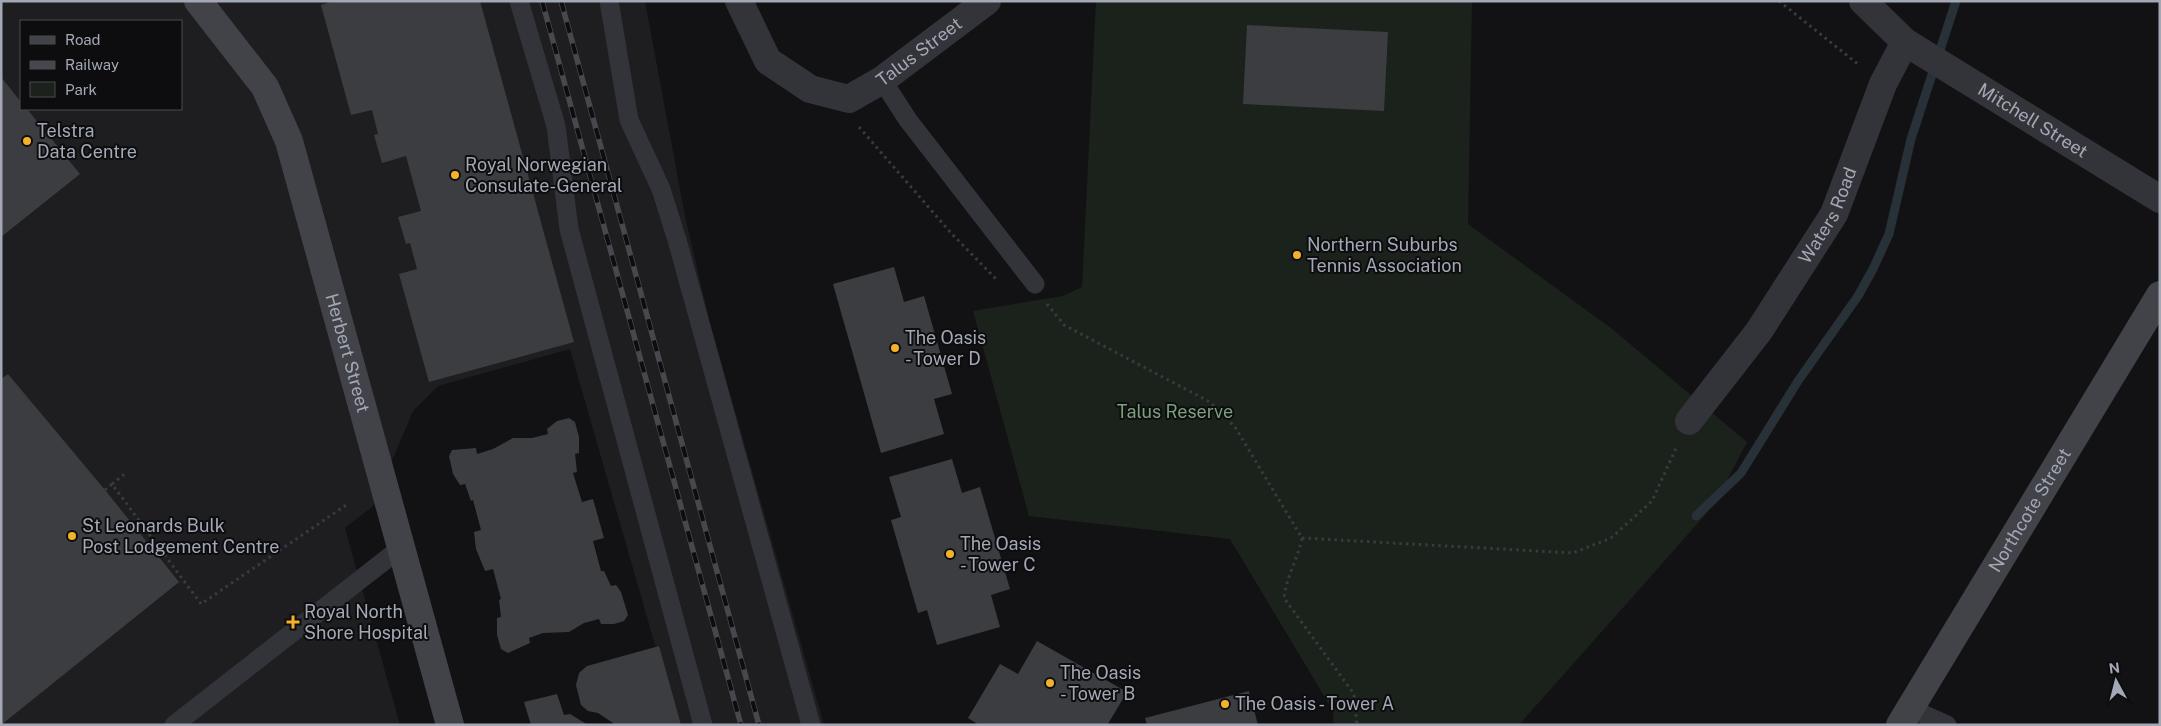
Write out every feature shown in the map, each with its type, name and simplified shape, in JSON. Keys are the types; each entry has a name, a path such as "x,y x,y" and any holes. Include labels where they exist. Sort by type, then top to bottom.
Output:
{"street":[{"name":"Herbert Street","path":"198,1 265,87 289,141 450,725"},
{"path":"739,1 768,61 810,89 849,99"},
{"name":"Talus Street","path":"849,99 882,80 988,1"},
{"path":"1863,1 1905,42"},
{"name":"Waters Road","path":"1689,421 1759,331 1834,214 1883,84 1905,42"},
{"name":"Mitchell Street","path":"1905,42 2160,199"},
{"name":"Northcote Street","path":"1906,717 2160,295"}],"lane":[{"path":"519,1 556,126 569,229 703,725"},
{"path":"609,1 628,120 661,189 677,240 811,725"},
{"path":"882,80 908,120 1035,284"},
{"path":"174,725 402,547"},
{"path":"1906,717 1947,725"}],"path":[{"path":"1779,1 1883,84"},
{"path":"849,99 857,125 951,233 1003,286"},
{"path":"1035,284 1064,324 1210,402 1235,427 1302,538 1300,550 1285,585 1284,598 1354,694 1357,725"},
{"path":"1302,538 1573,553 1611,538 1652,501 1689,421"},
{"path":"106,490 126,473"},
{"path":"112,484 201,604 349,503"}],"shaded area":[{"path":"1,1 645,1 685,216 709,319 824,725 678,725 570,349 438,386 413,411 373,506 345,528 400,725 1,725"}],"green space":[{"name":"Talus Reserve","path":"1096,1 1472,1 1468,224 1611,328 1747,442 1714,505 1519,725 1334,725 1333,711 1230,539 1029,516 973,311 1063,296 1082,287"}],"building":[{"path":"333,1 480,1 574,342 429,382 399,274 417,269 410,243 406,244 398,217 421,211 406,156 382,163 374,135 378,134 372,110 351,115 321,5"},
{"path":"1247,25 1388,32 1384,111 1243,104"},
{"name":"Telstra Data Centre","path":"1,77 20,101 20,110 28,110 80,174 1,237"},
{"name":"The Oasis - Tower D","path":"894,267 904,302 924,296 952,394 934,399 944,434 881,453 833,284"},
{"name":"St Leonards Bulk Post Lodgement Centre","path":"8,374 179,582 1,725 1,379"},
{"path":"569,418 575,422 579,437 579,453 575,454 577,472 573,473 582,502 593,499 604,538 593,541 601,571 604,571 611,586 616,585 621,592 628,615 624,621 614,624 601,624 599,619 584,623 569,632 543,633 529,638 530,643 508,653 501,649 497,635 497,618 501,617 499,600 501,599 493,569 485,571 476,549 474,532 481,530 473,500 471,501 465,484 460,485 453,474 449,456 452,450 476,448 477,454 493,449 513,438 532,438 548,434 547,429 557,421"},
{"name":"The Oasis - Tower C","path":"952,459 962,493 980,487 1010,589 991,595 1000,627 937,645 927,610 918,613 891,520 901,517 889,477"},
{"name":"The Oasis - Tower B","path":"1037,641 1127,692 1108,724 1111,725 979,725 968,718 1000,664 1018,674"},
{"path":"659,646 681,725 616,725 598,713 588,711 581,705 576,685 579,673 587,666"},
{"name":"The Oasis - Tower A","path":"1249,691 1258,725 1147,725 1145,718"},
{"path":"557,694 564,715 570,714 588,725 531,725 524,702"}],"waterway":[{"path":"1696,516 1741,473 1798,381 1858,296 1873,269 1889,234 1911,139 1956,1"}],"railway":[{"path":"542,1 741,725"},
{"path":"561,1 759,725"}],"place":[{"name":"Telstra Data Centre","path":"27,141"},
{"name":"Royal Norwegian Consulate-General","path":"455,175"},
{"name":"Northern Suburbs Tennis Association","path":"1297,255"},
{"name":"The Oasis - Tower D","path":"895,348"},
{"name":"St Leonards Bulk Post Lodgement Centre","path":"72,536"},
{"name":"The Oasis - Tower C","path":"950,554"},
{"name":"Royal North Shore Hospital","path":"293,622"},
{"name":"The Oasis - Tower B","path":"1050,683"},
{"name":"The Oasis - Tower A","path":"1225,704"}]}
